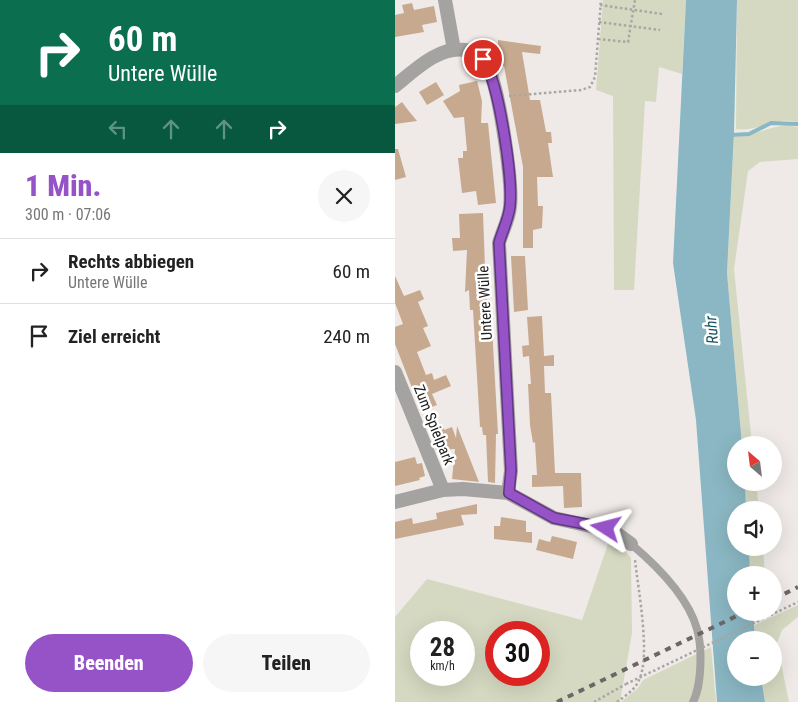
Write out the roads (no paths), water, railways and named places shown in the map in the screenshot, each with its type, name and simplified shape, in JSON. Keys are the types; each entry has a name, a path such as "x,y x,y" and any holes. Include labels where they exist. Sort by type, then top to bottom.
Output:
{"street":[{"path":"395,86 427,61 454,50 445,0"},
{"name":"Untere Wülle","path":"454,50 473,52 483,59 489,68 498,98 510,184 510,207 499,243 511,470 509,493"},
{"name":"Zum Spielpark","path":"395,372 443,490"},
{"path":"395,502 443,490 463,489 509,493 554,518 613,530 631,544"}],"lane":[{"path":"631,544 685,603 697,629 701,664 699,688 693,702"}],"water":[{"name":"Ruhr","path":"686,0 737,0 734,133 727,273 741,436 727,436 727,491 745,491 746,501 727,501 727,556 749,556 750,566 727,566 727,621 754,621 754,631 727,631 727,686 762,686 765,702 717,702 696,420 673,263"}],"waterway":[{"path":"731,135 749,134 771,123 798,124"}],"railway":[{"path":"782,595 798,587"},
{"path":"557,702 727,621"}]}
